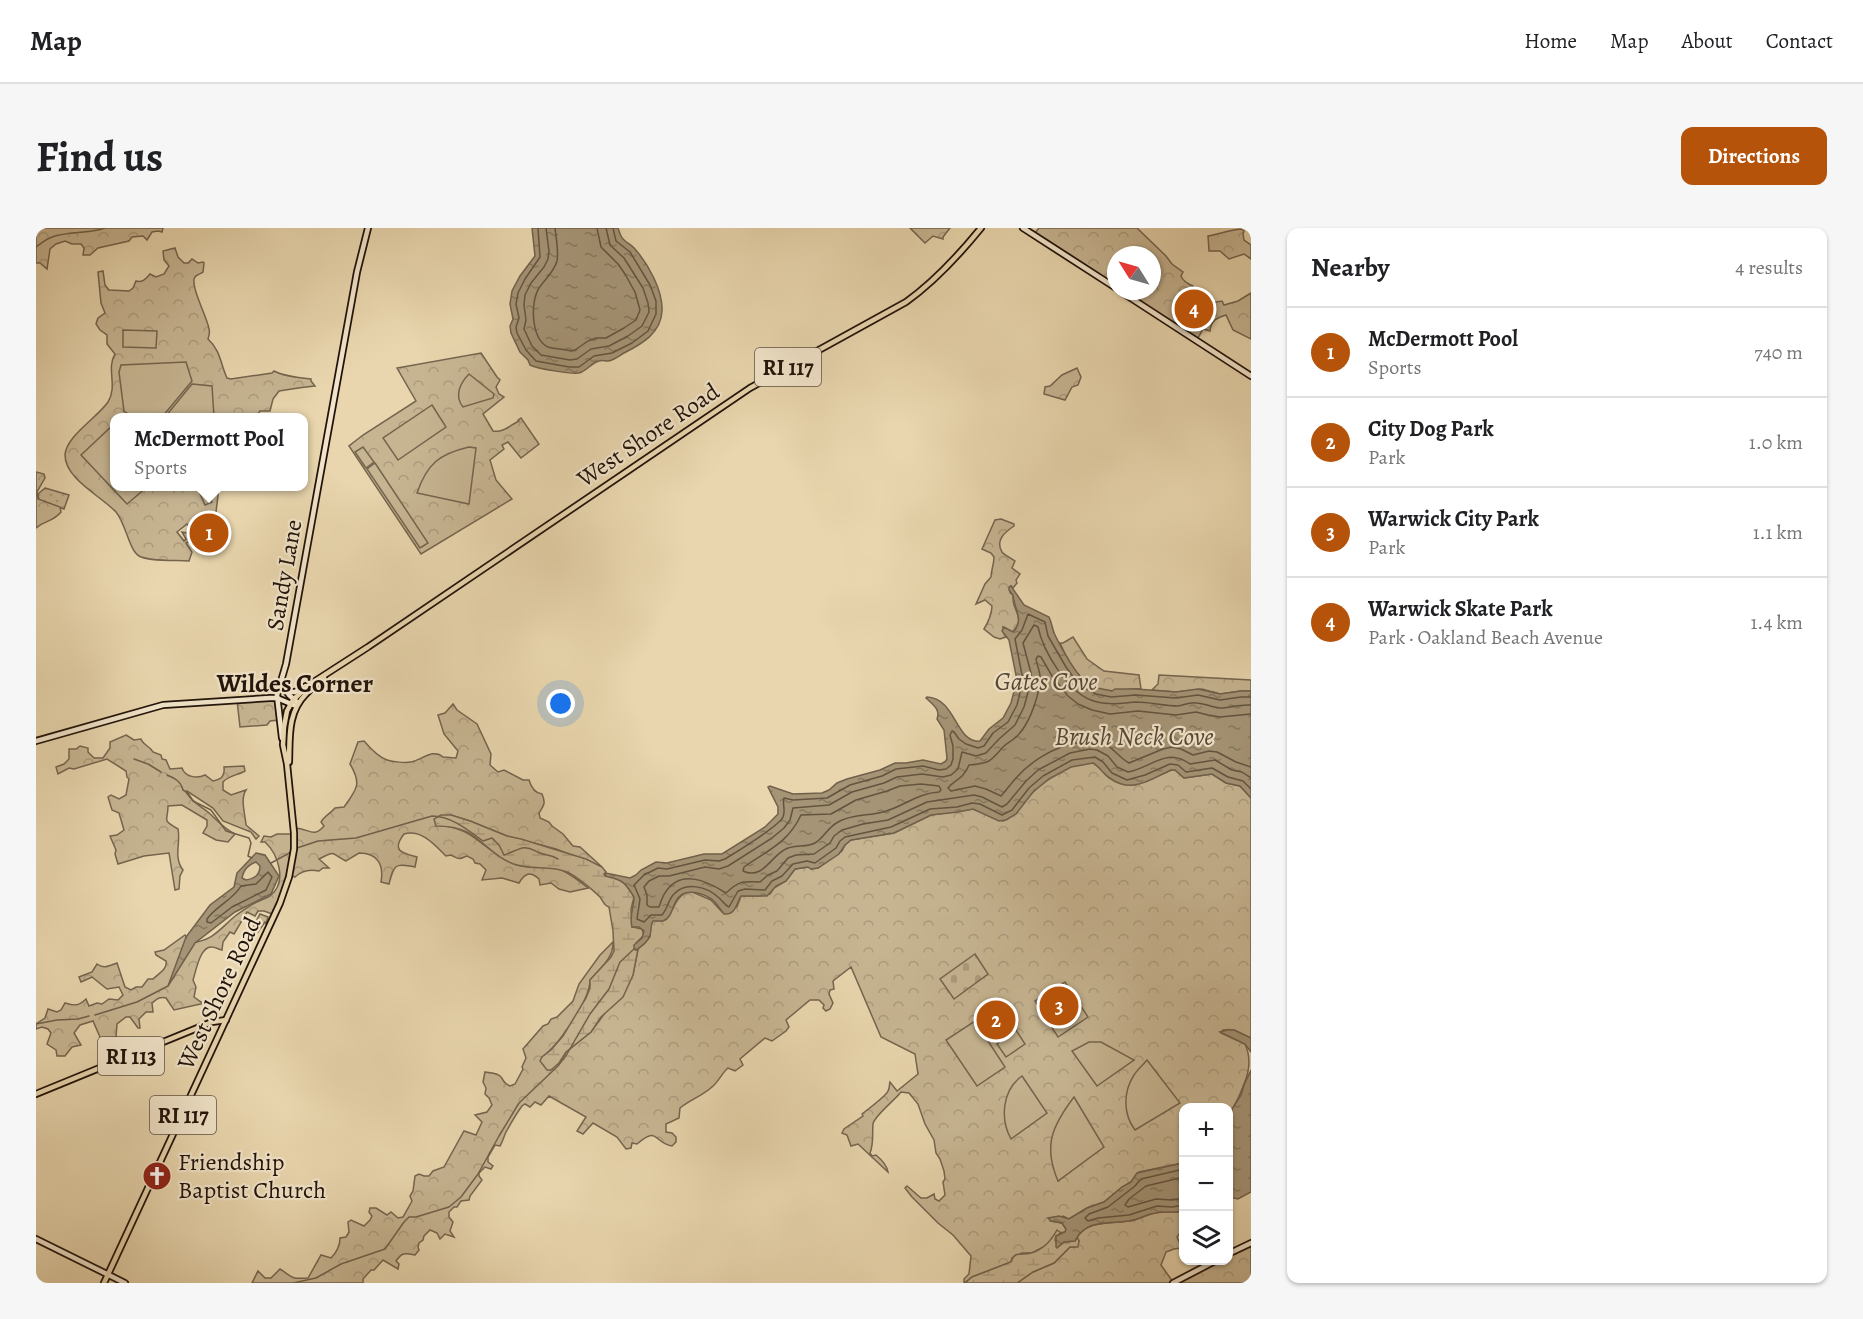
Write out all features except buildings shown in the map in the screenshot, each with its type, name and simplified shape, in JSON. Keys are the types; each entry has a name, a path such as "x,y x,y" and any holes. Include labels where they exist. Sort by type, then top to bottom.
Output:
{"main road":[{"name":"West Shore Road","path":"104,1283 280,903 289,878 294,839 283,742 284,727 295,703 309,684 750,388 906,302 923,289 979,230 987,228"},
{"name":"West Shore Road","path":"288,774 290,725 295,703 331,671"},
{"name":"RI 113","path":"36,1094 212,1023 226,1020"}],"street":[{"name":"Sandy Lane","path":"283,742 277,698 279,686 282,683 357,272 368,228"},
{"path":"1023,228 1107,282"},
{"path":"1134,300 1251,376"},
{"path":"282,683 295,703"},
{"path":"286,692 295,692 309,684"},
{"path":"36,741 163,705 277,698 295,703"},
{"path":"36,1239 125,1283"},
{"path":"1233,1252 1251,1243"},
{"path":"1173,1283 1207,1265"}],"green space":[{"path":"36,228 163,228 162,232 152,232 147,240 143,236 132,237 129,241 98,248 90,255 83,255 84,248 81,244 65,241 56,244 50,249 47,269 40,263 36,263"},
{"path":"910,228 950,228 943,239 933,236 925,243"},
{"path":"1039,228 1137,228 1156,246 1107,246 1107,282 1034,234"},
{"path":"1241,229 1244,231 1244,240 1251,245 1251,259 1244,254 1229,259 1220,251 1209,251 1208,236"},
{"path":"175,248 178,257 184,263 192,259 198,263 204,263 203,272 195,277 195,287 208,324 208,339 218,353 227,378 274,371 311,379 315,386 279,391 273,399 270,411 259,413 110,413 110,491 219,491 216,512 209,517 210,521 198,520 189,526 187,524 177,532 184,541 186,539 182,532 187,533 192,540 196,539 200,545 194,546 186,543 192,552 189,561 156,560 139,556 116,512 77,479 67,464 65,455 76,434 103,408 111,396 112,366 115,354 107,344 107,335 96,324 98,318 105,313 101,303 98,272 103,271 105,285 109,290 129,291 136,281 144,280 150,274 156,277 164,274 169,266 164,260 163,251"},
{"path":"1161,251 1183,272 1182,278 1193,286 1195,292 1211,303 1222,301 1224,305 1238,301 1251,293 1251,339 1233,330 1226,315 1215,320 1210,331 1203,329 1197,340 1135,300 1161,300"},
{"path":"123,330 157,331 156,348 123,347"},
{"path":"481,353 500,380 496,387 499,394 504,397 483,414 493,431 504,430 521,418 539,444 521,458 508,442 502,445 504,449 490,460 496,480 512,499 421,554 349,446 416,401 397,368"},
{"path":"186,362 192,381 165,413 127,413 124,411 119,372 121,365"},
{"path":"1077,368 1081,377 1078,385 1072,387 1065,400 1044,394 1045,387"},
{"path":"469,374 494,394 493,398 463,407 460,403 459,390"},
{"path":"192,384 212,386 214,413 168,413"},
{"path":"432,405 446,427 398,460 383,438"},
{"path":"110,428 110,486 81,455"},
{"path":"363,447 374,462 366,468 355,452"},
{"path":"469,447 476,448 469,504 417,493 425,475 436,462 450,453"},
{"path":"375,463 428,543 420,548 367,469"},
{"path":"36,472 44,474 45,478 37,492 38,499 60,507 61,512 55,518 36,528"},
{"path":"45,488 69,495 64,509 39,500 38,494"},
{"path":"115,491 142,491 127,504"},
{"path":"199,491 208,491 212,502 205,505"},
{"path":"1001,519 1014,524 1000,540 1000,548 1003,553 1015,561 1012,568 1020,574 1016,580 1017,583 1013,588 1011,586 1010,593 1013,595 1019,622 1012,632 1003,627 1006,637 1000,639 984,629 990,618 992,606 985,600 976,604 985,584 991,577 994,560 991,553 982,549 995,520"},
{"path":"1073,637 1087,659 1104,671 1139,675 1141,689 1102,690 1086,682 1073,668 1060,643"},
{"path":"1159,675 1251,680 1251,691 1220,694 1202,689 1176,692 1152,690 1158,684"},
{"path":"278,698 279,720 270,721 267,725 240,727 237,700"},
{"path":"453,704 457,710 477,724 491,754 490,765 498,772 504,770 523,780 529,780 533,789 543,797 544,804 539,813 540,818 549,822 573,846 580,847 602,867 556,849 507,836 451,815 436,825 460,830 470,835 514,864 526,867 552,867 563,871 588,888 570,892 559,889 551,883 540,885 539,879 530,874 523,877 519,883 502,878 482,880 486,870 473,859 467,856 459,858 446,856 427,839 410,833 404,834 398,848 417,857 415,867 396,866 389,884 381,882 382,870 378,861 371,855 359,853 346,861 329,854 319,859 329,868 306,871 295,877 290,875 275,915 258,911 255,916 247,912 234,934 230,932 223,942 222,950 212,947 204,950 193,980 196,987 194,997 205,1003 174,1010 166,998 159,998 152,1003 153,1012 146,1012 139,1019 140,1028 130,1017 126,1017 117,1024 116,1037 103,1044 93,1021 80,1025 74,1033 81,1045 72,1047 65,1056 57,1056 56,1050 47,1044 51,1033 48,1029 42,1027 36,1029 36,1024 45,1018 48,1009 57,1012 65,1003 77,1005 86,999 89,1006 102,1004 109,999 118,1000 123,995 119,987 107,989 92,977 81,982 79,977 92,972 97,964 104,967 117,963 125,987 131,990 142,987 148,979 153,979 166,966 166,961 155,952 164,950 185,935 191,943 210,937 241,912 270,896 279,883 280,876 274,854 265,842 261,842 264,836 295,834 295,828 317,832 324,826 321,822 326,816 335,808 344,807 352,796 357,782 350,764 358,742 364,741 380,757 392,761 411,762 435,754 456,758 458,751 444,734 438,715 445,713"},
{"path":"126,735 134,740 141,739 153,752 166,760 170,769 182,768 192,776 205,775 213,781 222,777 224,767 244,766 245,771 223,782 223,790 231,795 246,790 243,802 246,825 259,836 256,839 251,832 223,821 213,808 187,791 193,801 235,834 228,842 216,840 203,833 207,820 182,805 168,806 167,822 178,829 179,834 178,860 183,870 179,889 175,890 169,853 144,856 118,864 116,850 110,836 117,835 124,830 119,813 112,810 108,797 111,795 119,799 126,795 129,779 126,771 107,759 74,769 69,768 58,774 56,767 69,759 69,749 76,749 80,746 88,748 88,752 94,758 103,758 110,748 110,742"},
{"path":"1094,763 1109,778 1125,785 1140,784 1171,770 1175,770 1184,778 1212,774 1226,783 1240,786 1251,798 1251,1038 1234,1030 1223,1030 1221,1033 1245,1044 1249,1069 1233,1108 1233,1103 1179,1103 1179,1164 1139,1172 1131,1182 1104,1202 1087,1208 1069,1219 1063,1216 1051,1221 1062,1223 1066,1232 1057,1231 1047,1245 1032,1253 1022,1253 1012,1258 1011,1262 972,1277 964,1283 964,1279 969,1274 971,1256 905,1188 907,1186 921,1198 934,1194 935,1199 939,1201 945,1195 944,1171 936,1153 934,1140 918,1104 909,1093 901,1092 874,1121 870,1153 882,1161 888,1172 858,1144 851,1146 847,1135 842,1133 887,1093 890,1082 897,1091 918,1074 915,1054 881,1037 851,967 833,981 834,989 830,990 829,994 833,1003 830,1009 826,1011 819,1000 810,1000 786,1020 789,1027 786,1031 772,1041 765,1038 740,1059 743,1065 735,1071 728,1068 712,1087 680,1108 679,1118 666,1124 666,1132 676,1137 676,1142 672,1146 653,1135 637,1144 632,1143 631,1148 626,1149 617,1137 593,1123 583,1134 577,1131 586,1117 549,1096 541,1105 535,1102 530,1107 525,1104 522,1106 500,1146 495,1145 488,1157 488,1162 493,1166 491,1169 485,1167 479,1173 482,1180 469,1200 461,1201 449,1212 449,1217 453,1222 450,1231 454,1237 445,1234 440,1239 437,1233 430,1230 419,1243 419,1250 415,1255 404,1254 398,1258 396,1261 399,1264 398,1269 383,1260 363,1279 363,1283 252,1283 258,1271 265,1278 271,1278 280,1269 292,1277 308,1278 321,1255 331,1258 335,1253 340,1238 346,1237 349,1232 348,1222 351,1220 364,1226 370,1220 372,1216 369,1212 370,1208 376,1208 387,1215 391,1212 398,1218 403,1217 412,1201 410,1196 415,1176 419,1174 429,1176 433,1171 444,1167 464,1131 476,1135 482,1122 475,1115 487,1112 492,1105 485,1094 486,1088 483,1082 485,1072 498,1075 510,1086 515,1084 526,1058 523,1049 543,1026 557,1017 573,1001 579,984 600,955 613,942 609,958 590,980 585,999 572,1022 557,1043 542,1057 559,1063 566,1052 591,1032 633,975 638,949 650,937 650,926 653,920 666,918 683,894 690,891 711,900 722,912 737,907 741,896 770,894 774,888 786,881 795,869 818,868 842,851 851,840 894,833 931,815 973,809 1003,821 1017,811 1033,792 1052,777 1068,768"},
{"path":"441,815 451,815 507,836 586,859 602,867 606,872 604,874 622,882 634,897 631,909 632,927 642,929 644,935 636,943 636,950 638,949 633,975 623,997 601,1017 591,1032 566,1052 551,1070 547,1070 540,1061 542,1057 563,1036 586,998 590,980 614,951 609,907 589,887 567,872 517,865 503,859 467,832 452,827 436,826 434,819"},
{"path":"260,914 268,917 266,924 265,922 258,932 252,929"},
{"path":"975,954 988,974 954,999 940,979"},
{"path":"1065,982 1088,1017 1058,1037 1035,1001"},
{"path":"975,1021 1005,1067 977,1086 946,1040"},
{"path":"1016,1030 1025,1044 1006,1057 997,1044"},
{"path":"1089,1042 1101,1042 1134,1060 1097,1086 1072,1051"},
{"path":"1147,1060 1180,1103 1135,1130 1128,1117 1126,1103 1130,1082"},
{"path":"1022,1076 1047,1113 1011,1139 1005,1123 1005,1105 1010,1089"},
{"path":"1074,1097 1104,1147 1058,1181 1051,1157 1052,1137 1060,1117"},
{"path":"1179,1212 1177,1237 1179,1248 1166,1252 1161,1265 1173,1282 1208,1265 1233,1265 1233,1252 1236,1254 1242,1246 1251,1243 1251,1283 1017,1283 1033,1272 1054,1263 1070,1247 1075,1247 1079,1241 1077,1237 1093,1225 1132,1220 1156,1213"},
{"path":"1057,1230 1061,1233 1056,1236 1055,1240 1059,1246 1064,1242 1075,1241 1077,1237 1079,1241 1078,1247 1070,1247 1054,1263 1033,1272 1017,1283 965,1283 972,1277 1011,1262 1016,1255 1039,1250"}],"water":[{"path":"532,228 618,228 622,238 645,262 657,286 662,311 661,319 654,332 644,342 616,358 596,362 579,373 554,371 530,365 520,352 511,333 510,326 513,319 510,304 512,291 535,256"},
{"name":"Brush Neck Cove","path":"1011,586 1024,605 1049,617 1061,647 1079,676 1089,685 1112,691 1136,689 1176,692 1198,689 1220,694 1251,691 1251,798 1240,786 1226,783 1212,774 1184,778 1175,770 1171,770 1140,784 1126,785 1118,783 1093,763 1071,767 1049,779 1033,792 1016,814 1006,820 999,821 973,809 931,815 894,833 851,840 839,854 818,868 795,869 786,881 776,886 767,896 741,896 733,911 728,914 724,914 715,902 706,896 695,892 684,894 676,901 666,920 653,921 648,940 636,950 634,949 634,945 642,938 644,931 639,927 632,927 634,897 623,882 605,876 606,873 630,878 656,862 667,863 704,854 722,854 765,827 778,814 778,807 768,787 770,786 793,794 822,793 837,783 895,763 923,760 941,764 947,758 944,730 937,719 937,710 927,697 937,699 944,705 966,736 980,741 989,729 1003,718 1011,703 1017,680 1009,640 1002,631 1004,627 1013,632 1019,619 1013,595 1009,590"},
{"path":"256,853 265,855 279,876 271,894 235,912 195,943 168,986 186,937 210,905 234,887 237,873","holes":["256,862 260,866 254,878 246,880 242,878 245,870 251,864"]},
{"path":"1234,1030 1251,1038 1251,1052 1245,1044 1220,1032"},
{"path":"1251,1070 1251,1192 1238,1199 1233,1198 1233,1108"},
{"path":"1179,1164 1179,1212 1163,1212 1132,1220 1091,1226 1085,1229 1075,1241 1064,1242 1056,1247 1056,1236 1065,1232 1066,1229 1062,1223 1051,1221 1048,1218 1059,1216 1069,1219 1087,1208 1104,1202 1131,1182 1137,1173"}],"waterway":[{"path":"36,247 58,235 105,228"},
{"path":"134,759 161,772"},
{"path":"167,775 179,782 193,801 211,810 226,831 249,838 251,843 248,856 252,858"},
{"path":"297,848 318,841 356,838 432,816 453,821 483,841 492,838 504,855 527,848 558,859"},
{"path":"271,863 293,851"},
{"path":"293,1283 316,1278 341,1264 385,1249 409,1217 449,1207 461,1197 478,1174 519,1103 558,1066 567,1054 590,1014 609,989 620,962 634,949"},
{"path":"95,1015 137,1002 168,986"},
{"path":"36,1024 89,1016"}],"place":[{"name":"Warwick Skate Park","path":"1194,309"},
{"name":"McDermott Pool","path":"209,533"},
{"name":"Warwick City Park","path":"1059,1006"},
{"name":"City Dog Park","path":"996,1020"},
{"name":"Friendship Baptist Church","path":"157,1176"}],"district":[{"name":"Wildes Corner","path":"295,683"}],"water label":[{"name":"Gates Cove","path":"1046,681"}]}
